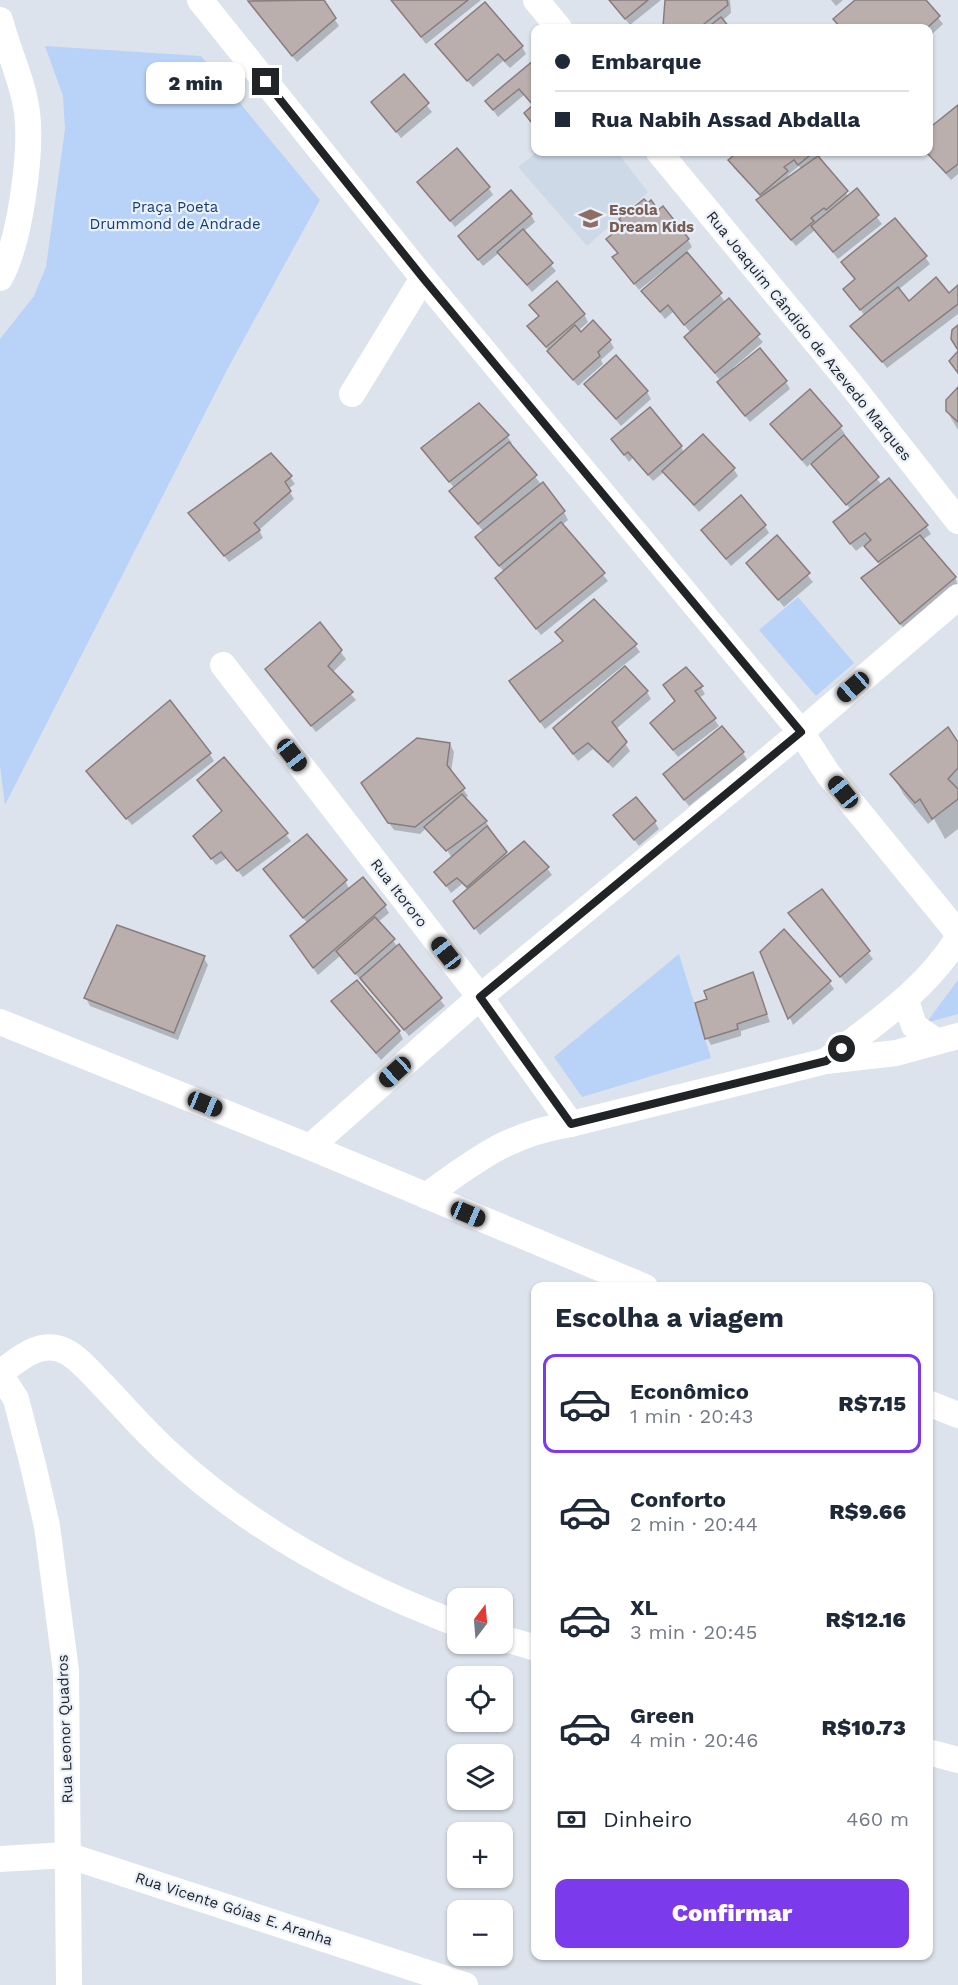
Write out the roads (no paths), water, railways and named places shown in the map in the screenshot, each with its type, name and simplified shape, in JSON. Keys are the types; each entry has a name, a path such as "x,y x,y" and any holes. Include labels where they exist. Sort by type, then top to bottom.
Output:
{"street":[{"path":"200,0 423,278 801,732 828,774 958,933"},
{"path":"536,0 557,24"},
{"path":"0,20 24,96 28,138 17,231 0,278"},
{"name":"Rua Joaquim Cândido de Azevedo Marques","path":"662,156 849,382 958,521"},
{"path":"352,394 423,278"},
{"path":"310,1147 480,997 801,732 958,597"},
{"name":"Rua Itororo","path":"223,665 480,997 571,1124"},
{"path":"826,1061 906,1000 947,955 958,938"},
{"path":"906,1000 914,1026 947,1038"},
{"path":"0,1022 310,1147 633,1282"},
{"path":"426,1196 506,1142 539,1129 571,1124 826,1061 896,1053 947,1038"},
{"path":"0,1374 28,1353 45,1347 64,1351 85,1366 172,1456 258,1523 362,1583 447,1619"},
{"name":"Rua Leonor Quadros","path":"0,1374 16,1399 47,1526 66,1671 69,1985"},
{"path":"933,1405 958,1415"},
{"path":"513,1641 531,1647"},
{"path":"933,1753 958,1760"},
{"name":"Rua Vicente Góias E. Aranha","path":"0,1859 67,1855 465,1985"}],"place":[{"name":"Escola Dream Kids","path":"591,219"}],"park label":[{"name":"Praça Poeta Drummond de Andrade","path":"175,216"}]}
